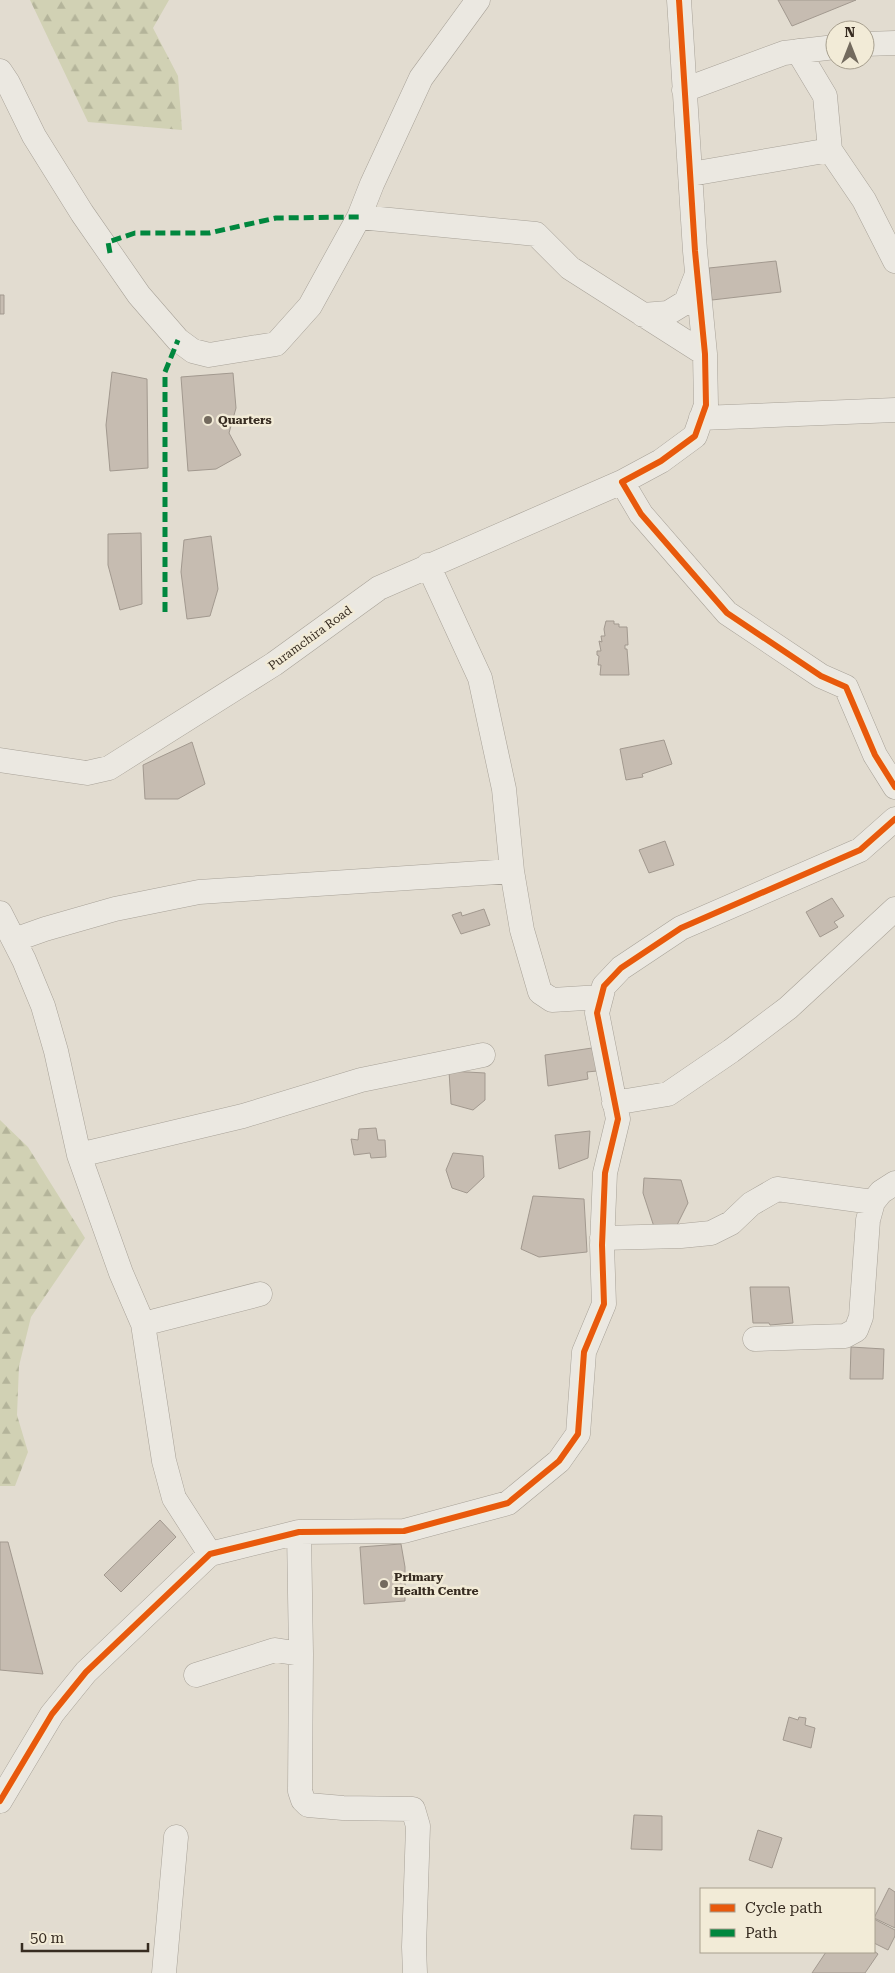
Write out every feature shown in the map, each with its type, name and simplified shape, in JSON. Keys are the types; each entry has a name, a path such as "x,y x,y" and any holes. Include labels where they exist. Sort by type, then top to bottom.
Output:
{"street":[{"path":"0,71 8,83 34,136 82,213 139,296 167,329 193,351 209,355 276,344 310,306 359,217 372,184 422,78 478,0"},
{"name":"Puramchira Road","path":"0,760 87,773 109,768 274,664 379,588 622,482 661,461 695,436 706,406 705,354 697,273 679,0"},
{"path":"875,44 895,43"},
{"path":"684,90 784,52 825,48"},
{"path":"798,51 826,96 830,150 864,200 895,261"},
{"path":"691,174 830,150"},
{"path":"359,217 536,234 570,268 705,354"},
{"path":"643,315 668,313 686,302 697,273"},
{"path":"701,418 895,410"},
{"path":"622,482 641,514 727,613 821,676 846,687 875,755 895,787"},
{"path":"428,565 480,678 504,789 512,871 522,930 540,992 552,1000 601,997"},
{"path":"0,1801 32,1746 69,1691 86,1672 210,1554 298,1532 404,1531 508,1503 559,1461 578,1434 584,1352 604,1304 602,1238 605,1173 618,1119 597,1012 604,986 620,968 681,928 860,850 895,820"},
{"path":"14,940 115,909 199,892 512,871"},
{"path":"614,1103 668,1094 788,1008 895,909"},
{"path":"0,913 43,1006 56,1051 79,1155 121,1273 143,1324 164,1461 174,1498 210,1554"},
{"path":"79,1155 243,1116 361,1080 483,1056"},
{"path":"754,1338 846,1336 856,1330 861,1317 868,1220 873,1202 881,1192 895,1182"},
{"path":"602,1238 681,1236 711,1233 731,1223 752,1204 777,1189 873,1202"},
{"path":"143,1324 260,1294"},
{"path":"298,1532 301,1654 300,1791 303,1800 308,1805 343,1808 413,1809 418,1826 414,1947 415,1973"},
{"path":"196,1675 275,1650 301,1654"},
{"path":"164,1973 176,1837"}],"green space":[{"path":"30,0 169,0 153,28 178,76 182,130 88,122"},
{"path":"0,1120 28,1147 85,1238 31,1317 19,1366 17,1415 28,1452 15,1486 0,1486"}],"building":[{"path":"778,0 856,0 792,26"},
{"path":"776,261 781,292 712,300 709,268"},
{"path":"0,295 4,295 4,314 0,314"},
{"path":"112,372 147,379 148,468 110,471 106,425"},
{"name":"Quarters","path":"233,373 236,408 229,433 241,455 216,469 188,471 181,377"},
{"path":"141,533 142,604 120,610 108,565 108,534"},
{"path":"211,536 218,589 210,616 187,619 181,572 184,540"},
{"path":"606,621 614,621 614,624 619,624 619,627 627,627 628,645 625,645 625,649 627,649 629,675 600,675 601,665 598,665 599,656 597,651 601,651 599,641 602,642 601,636 605,636"},
{"path":"664,740 672,764 642,774 643,777 626,780 620,749"},
{"path":"192,742 205,784 178,799 145,799 143,765"},
{"path":"665,841 674,865 649,873 639,850"},
{"path":"832,898 844,916 834,922 838,927 820,937 806,912"},
{"path":"484,909 490,925 461,934 452,915 461,912 462,916"},
{"path":"592,1048 597,1071 587,1072 588,1079 548,1086 545,1055"},
{"path":"449,1071 485,1073 485,1100 473,1110 451,1104"},
{"path":"376,1128 378,1140 385,1140 386,1157 371,1158 370,1153 354,1155 351,1139 358,1140 359,1129"},
{"path":"590,1131 588,1158 559,1169 555,1135"},
{"path":"453,1153 483,1156 484,1177 467,1193 452,1188 446,1170"},
{"path":"644,1178 681,1180 688,1203 675,1229 656,1233 643,1193"},
{"path":"533,1196 584,1199 587,1252 539,1257 521,1249"},
{"path":"750,1287 789,1287 793,1323 770,1325 769,1323 753,1323"},
{"path":"851,1347 884,1349 883,1379 850,1379"},
{"path":"160,1520 176,1537 121,1592 104,1575"},
{"path":"0,1542 8,1542 43,1674 0,1670"},
{"name":"Primary Health Centre","path":"401,1544 405,1567 405,1601 364,1604 360,1547"},
{"path":"789,1717 798,1720 799,1717 806,1718 805,1725 815,1728 811,1748 783,1740"},
{"path":"634,1815 662,1816 662,1850 631,1849"},
{"path":"758,1830 782,1838 772,1868 749,1860"},
{"path":"889,1888 895,1892 895,1928 875,1918"},
{"path":"875,1920 895,1930 895,1936 888,1950 875,1944"},
{"path":"875,1952 878,1954 865,1973 812,1973 825,1953"}],"marked path":[{"path":"110,253 108,242 135,233 209,233 276,218 359,217"},
{"path":"165,612 165,372 178,340"}],"cycle path":[{"path":"679,0 695,251 705,354 706,405 695,436 661,461 622,482 641,514 727,613 821,676 846,687 875,755 895,787"},
{"path":"0,1801 52,1714 86,1672 210,1554 299,1532 404,1531 508,1503 559,1461 578,1434 584,1352 604,1304 602,1245 605,1173 618,1119 597,1013 604,986 621,968 681,928 860,850 895,819"}],"place":[{"name":"Quarters","path":"208,420"},
{"name":"Primary Health Centre","path":"384,1584"}]}
